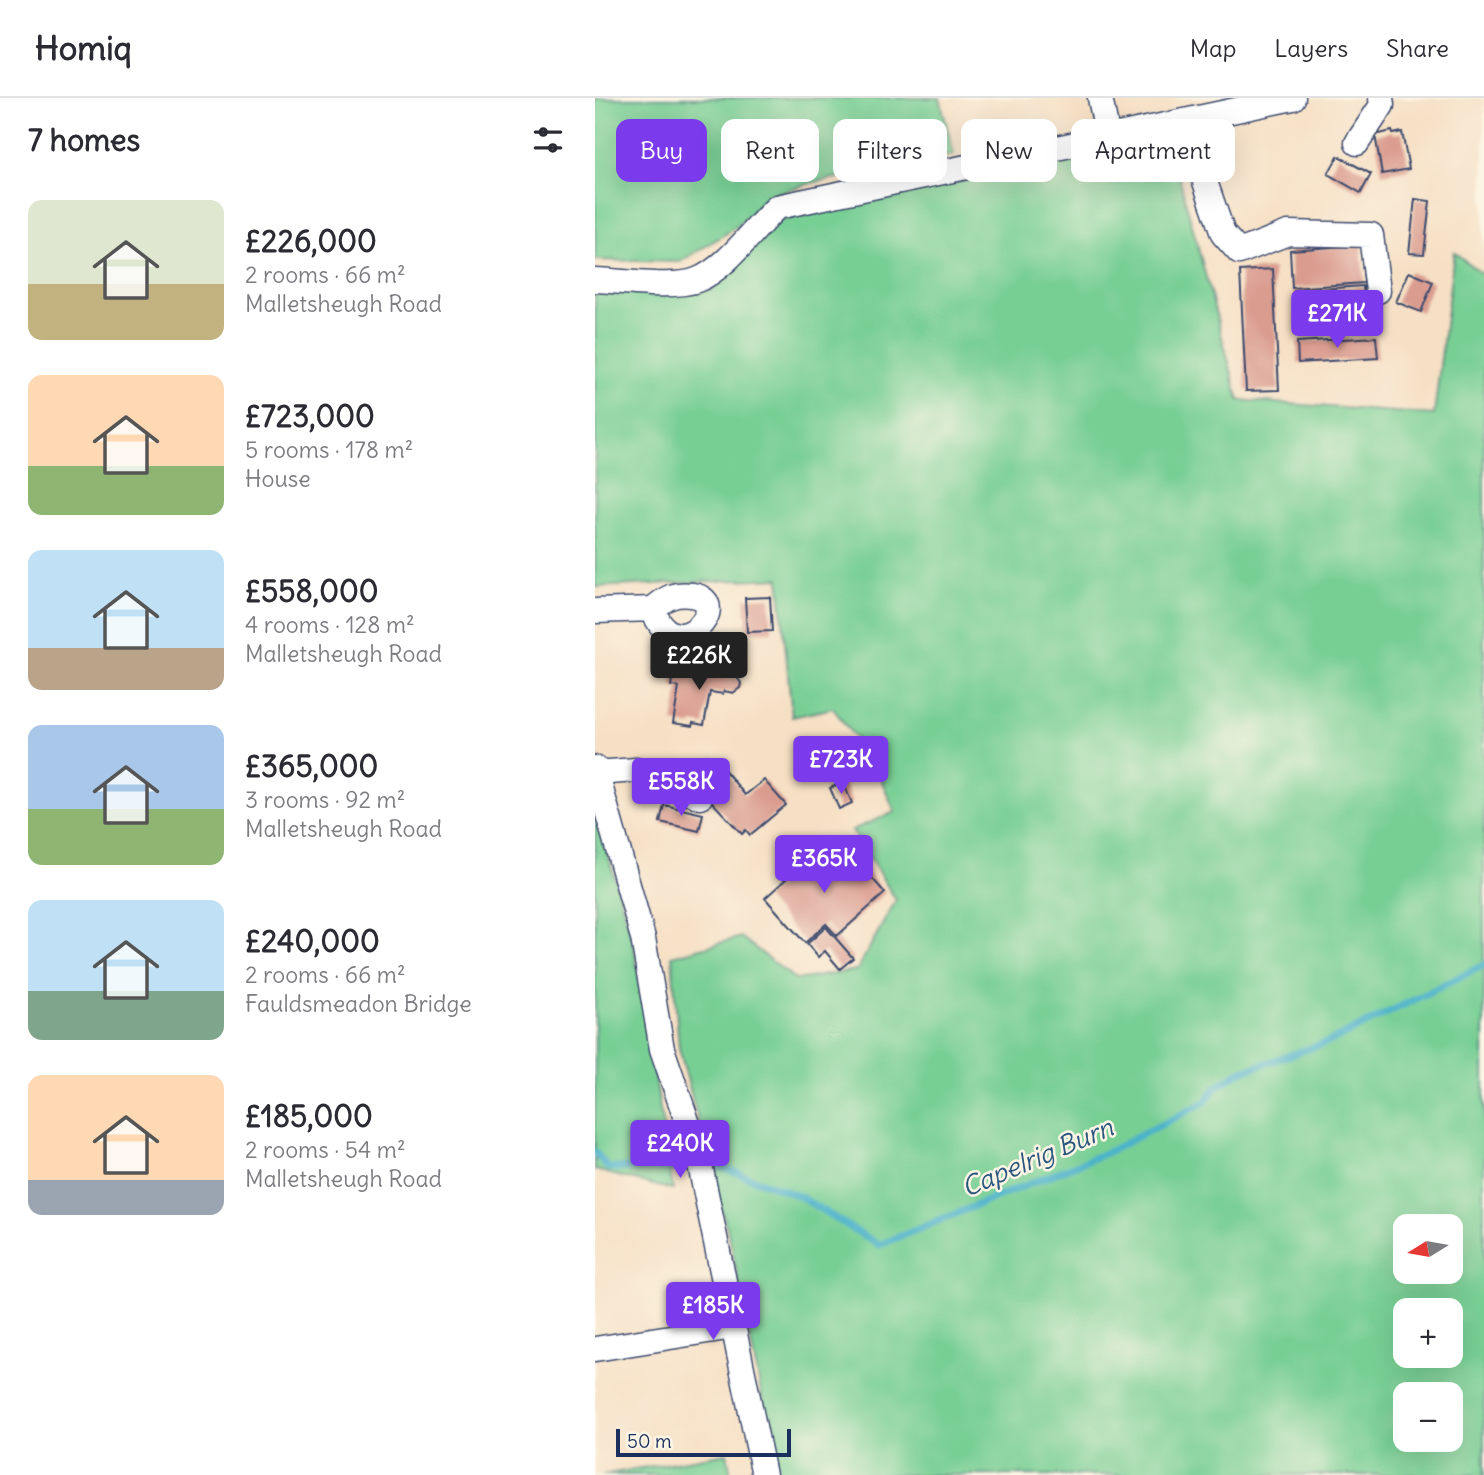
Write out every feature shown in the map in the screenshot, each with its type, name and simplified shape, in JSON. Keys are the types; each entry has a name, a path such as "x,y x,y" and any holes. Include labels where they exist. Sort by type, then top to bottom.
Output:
{"street":[{"path":"1100,98 1104,119"},
{"path":"1197,119 1293,98"},
{"path":"1357,143 1382,105 1381,98"},
{"path":"595,280 680,284 699,280 730,257 759,223 777,208 1071,146"},
{"path":"1205,182 1223,234 1239,252 1288,233 1371,235 1378,291"},
{"path":"595,611 653,610"},
{"path":"700,797 636,770 596,771 643,938 662,1049 697,1150 764,1475"},
{"path":"595,1349 733,1326"}],"green space":[{"path":"595,98 940,98 945,119 833,119 833,179 819,181 819,119 721,119 721,182 815,182 773,194 735,228 680,262 595,260"},
{"path":"947,126 954,155 947,156"},
{"path":"1071,157 1071,182 1180,182 1239,400 1434,415 1454,252 1484,276 1484,1475 778,1475 731,1244 679,1048 672,956 741,937 796,980 857,970 896,900 852,830 895,812 875,765 833,708 792,717 779,578 595,587 595,290 711,290 774,222 961,181 1057,182 1057,160"},
{"path":"595,809 634,946 673,1190 595,1170"},
{"path":"727,1453 731,1475 602,1475"}],"building":[{"path":"1392,131 1393,134 1402,132 1409,169 1382,174 1375,135"},
{"path":"1338,156 1371,174 1361,193 1328,174"},
{"path":"1415,199 1430,201 1424,254 1409,253"},
{"path":"1361,245 1364,283 1292,288 1290,250"},
{"path":"1273,269 1279,390 1246,391 1240,271"},
{"path":"1409,272 1433,282 1421,312 1396,302"},
{"path":"1363,286 1365,319 1296,324 1294,291"},
{"path":"1376,337 1378,358 1298,363 1297,342"},
{"path":"770,597 772,631 747,632 745,598"},
{"path":"683,663 727,671 727,674 736,676 741,683 740,688 733,693 710,692 704,725 673,723 679,687 671,686 673,673 681,674"},
{"path":"714,757 745,795 764,780 786,805 750,835 746,830 742,834 698,787 687,780 690,777 688,774"},
{"path":"843,782 852,803 839,809 830,788"},
{"path":"664,805 703,814 699,831 660,822"},
{"path":"827,842 852,871 860,864 885,893 837,936 826,924 805,943 765,898"},
{"path":"826,927 853,958 840,969 825,951 818,957 807,944"}],"waterway":[{"name":"Capelrig Burn","path":"595,1152 608,1168 724,1168 799,1196 879,1245 1108,1152 1205,1102 1216,1087 1240,1072 1331,1041 1484,965"}]}
